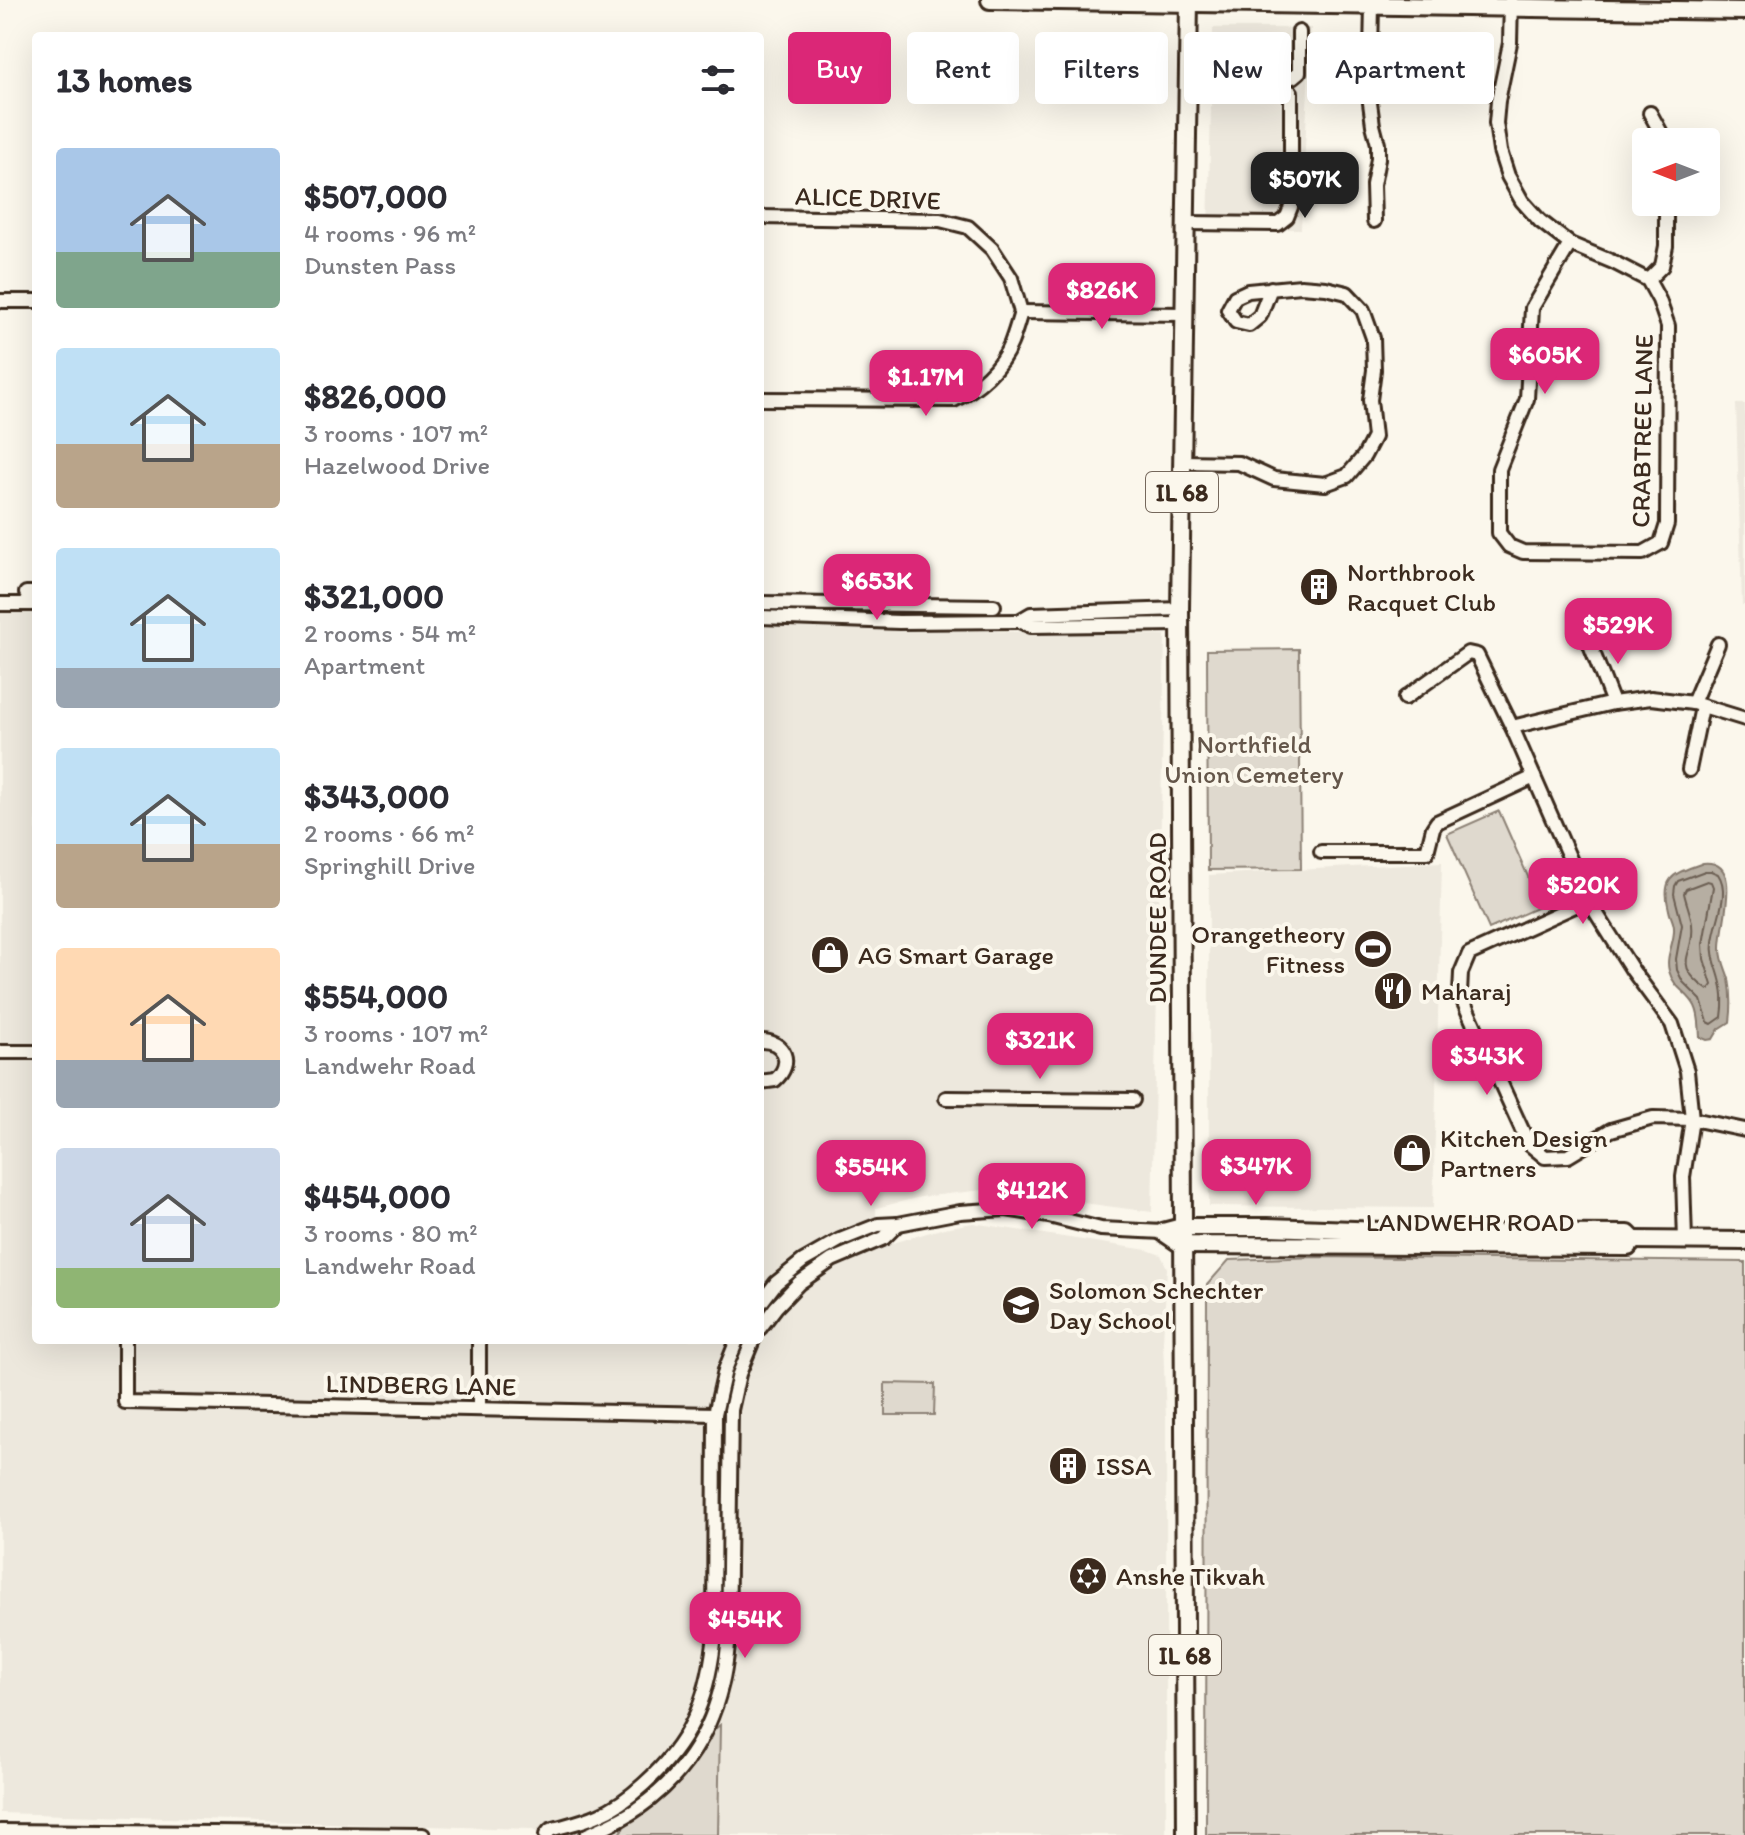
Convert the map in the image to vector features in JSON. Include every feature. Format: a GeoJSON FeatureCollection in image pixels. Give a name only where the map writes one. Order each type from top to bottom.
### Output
{"type":"FeatureCollection","features":[{"type":"Feature","properties":{"kind":"main road"},"geometry":{"type":"LineString","coordinates":[[990,0],[1511,4],[1745,11]]}},
{"type":"Feature","properties":{"kind":"main road","name":"DUNDEE ROAD"},"geometry":{"type":"LineString","coordinates":[[1189,1],[1189,32]]}},
{"type":"Feature","properties":{"kind":"main road","name":"DUNDEE ROAD"},"geometry":{"type":"LineString","coordinates":[[1186,1835],[1180,617],[1187,104]]}},
{"type":"Feature","properties":{"kind":"main road","name":"LANDWEHR ROAD"},"geometry":{"type":"LineString","coordinates":[[1163,1232],[1182,1227],[1268,1227],[1440,1233],[1628,1234],[1634,1240],[1745,1241]]}},
{"type":"Feature","properties":{"kind":"main road"},"geometry":{"type":"LineString","coordinates":[[1163,1232],[1182,1245]]}},
{"type":"Feature","properties":{"kind":"main road","name":"LANDWEHR ROAD"},"geometry":{"type":"LineString","coordinates":[[1182,1245],[1628,1247],[1634,1240]]}},
{"type":"Feature","properties":{"kind":"street"},"geometry":{"type":"LineString","coordinates":[[1511,4],[1510,43],[1496,123],[1508,176],[1522,201],[1540,221],[1570,244],[1648,280],[1662,266],[1666,216]]}},
{"type":"Feature","properties":{"kind":"street"},"geometry":{"type":"LineString","coordinates":[[1372,5],[1370,103],[1378,144],[1373,185],[1374,221]]}},
{"type":"Feature","properties":{"kind":"street"},"geometry":{"type":"LineString","coordinates":[[1291,77],[1299,72],[1299,32]]}},
{"type":"Feature","properties":{"kind":"street"},"geometry":{"type":"LineString","coordinates":[[1185,223],[1278,224],[1287,217],[1291,207],[1291,104]]}},
{"type":"Feature","properties":{"kind":"street"},"geometry":{"type":"LineString","coordinates":[[1650,113],[1658,128]]}},
{"type":"Feature","properties":{"kind":"street","name":"ALICE DRIVE"},"geometry":{"type":"LineString","coordinates":[[764,217],[940,220],[968,227],[992,249],[1011,278],[1021,312]]}},
{"type":"Feature","properties":{"kind":"street","name":"CRABTREE LANE"},"geometry":{"type":"LineString","coordinates":[[1570,244],[1532,308],[1527,399],[1499,469],[1499,533],[1509,546],[1523,552],[1643,553],[1661,543],[1667,524],[1668,326],[1648,280]]}},
{"type":"Feature","properties":{"kind":"street"},"geometry":{"type":"LineString","coordinates":[[1183,462],[1239,463],[1274,479],[1325,484],[1347,476],[1369,447],[1374,437],[1370,400],[1374,370],[1373,338],[1363,310],[1347,293],[1326,288],[1271,288]]}},
{"type":"Feature","properties":{"kind":"street"},"geometry":{"type":"LineString","coordinates":[[0,301],[32,301]]}},
{"type":"Feature","properties":{"kind":"street"},"geometry":{"type":"LineString","coordinates":[[764,399],[954,400],[973,391],[992,373],[1011,344],[1021,312],[1183,314]]}},
{"type":"Feature","properties":{"kind":"street"},"geometry":{"type":"LineString","coordinates":[[764,603],[994,606]]}},
{"type":"Feature","properties":{"kind":"street"},"geometry":{"type":"LineString","coordinates":[[0,604],[32,604]]}},
{"type":"Feature","properties":{"kind":"street"},"geometry":{"type":"LineString","coordinates":[[899,605],[899,622]]}},
{"type":"Feature","properties":{"kind":"street"},"geometry":{"type":"LineString","coordinates":[[764,617],[899,622],[1019,621],[1031,626],[1180,617]]}},
{"type":"Feature","properties":{"kind":"street"},"geometry":{"type":"LineString","coordinates":[[1589,642],[1613,703]]}},
{"type":"Feature","properties":{"kind":"street"},"geometry":{"type":"LineString","coordinates":[[1689,770],[1697,705],[1718,644]]}},
{"type":"Feature","properties":{"kind":"street"},"geometry":{"type":"LineString","coordinates":[[1405,698],[1468,653],[1477,655],[1588,900],[1633,971],[1672,1024],[1687,1071],[1692,1119],[1683,1177],[1685,1241]]}},
{"type":"Feature","properties":{"kind":"street"},"geometry":{"type":"LineString","coordinates":[[1512,727],[1613,703],[1651,698],[1697,705],[1745,719]]}},
{"type":"Feature","properties":{"kind":"street"},"geometry":{"type":"LineString","coordinates":[[1321,852],[1427,852],[1437,822],[1534,777]]}},
{"type":"Feature","properties":{"kind":"street"},"geometry":{"type":"LineString","coordinates":[[1588,900],[1469,954],[1461,973],[1460,994],[1528,1143],[1545,1157],[1568,1156],[1611,1130],[1653,1118],[1692,1119],[1745,1130]]}},
{"type":"Feature","properties":{"kind":"street"},"geometry":{"type":"LineString","coordinates":[[764,1041],[778,1046],[785,1063],[784,1070],[775,1080],[764,1081]]}},
{"type":"Feature","properties":{"kind":"street"},"geometry":{"type":"LineString","coordinates":[[0,1052],[32,1052]]}},
{"type":"Feature","properties":{"kind":"street"},"geometry":{"type":"LineString","coordinates":[[946,1098],[1133,1100]]}},
{"type":"Feature","properties":{"kind":"street","name":"LANDWEHR ROAD"},"geometry":{"type":"LineString","coordinates":[[764,1299],[776,1283],[803,1261],[824,1248],[878,1225],[960,1212],[1006,1209],[1101,1229],[1163,1232]]}},
{"type":"Feature","properties":{"kind":"street","name":"LANDWEHR ROAD"},"geometry":{"type":"LineString","coordinates":[[764,1323],[799,1283],[832,1260],[884,1238],[898,1224]]}},
{"type":"Feature","properties":{"kind":"street","name":"LINDBERG LANE"},"geometry":{"type":"LineString","coordinates":[[125,1344],[125,1402],[715,1414]]}},
{"type":"Feature","properties":{"kind":"street"},"geometry":{"type":"LineString","coordinates":[[479,1344],[479,1409]]}},
{"type":"Feature","properties":{"kind":"street"},"geometry":{"type":"LineString","coordinates":[[594,1829],[670,1759],[689,1732],[705,1696],[714,1643],[715,1414],[725,1370],[735,1344]]}},
{"type":"Feature","properties":{"kind":"street"},"geometry":{"type":"LineString","coordinates":[[546,1835],[550,1830],[594,1829],[637,1809],[678,1772],[702,1738],[719,1698],[726,1672],[728,1645],[731,1410],[739,1374],[751,1344]]}},
{"type":"Feature","properties":{"kind":"street"},"geometry":{"type":"LineString","coordinates":[[0,1831],[423,1835]]}},
{"type":"Feature","properties":{"kind":"shaded area"},"geometry":{"type":"Polygon","coordinates":[[[1213,28],[1311,28],[1311,32],[1307,32],[1307,104],[1301,229],[1208,230],[1211,104],[1291,104],[1291,32],[1213,32],[1213,28]]]}},
{"type":"Feature","properties":{"kind":"shaded area"},"geometry":{"type":"Polygon","coordinates":[[[1736,404],[1745,404],[1745,605],[1742,605],[1736,404]]]}},
{"type":"Feature","properties":{"kind":"shaded area"},"geometry":{"type":"Polygon","coordinates":[[[0,609],[32,610],[32,1344],[764,1344],[764,626],[1165,635],[1152,1212],[983,1190],[920,1197],[876,1208],[876,1248],[973,1223],[1147,1250],[1161,1255],[1167,1268],[1163,1342],[1166,1418],[1166,1835],[542,1835],[531,1829],[0,1813],[0,609]]]}},
{"type":"Feature","properties":{"kind":"shaded area"},"geometry":{"type":"Polygon","coordinates":[[[1442,862],[1433,1208],[1209,1206],[1209,875],[1442,862]]]}},
{"type":"Feature","properties":{"kind":"green space","name":"Northfield Union Cemetery"},"geometry":{"type":"Polygon","coordinates":[[[1299,649],[1301,869],[1208,870],[1207,650],[1299,649]]]}},
{"type":"Feature","properties":{"kind":"green space"},"geometry":{"type":"Polygon","coordinates":[[[1499,811],[1541,906],[1489,929],[1447,834],[1499,811]]]}},
{"type":"Feature","properties":{"kind":"green space"},"geometry":{"type":"Polygon","coordinates":[[[1317,1257],[1745,1262],[1745,1835],[1206,1835],[1207,1285],[1229,1260],[1317,1257]]]}},
{"type":"Feature","properties":{"kind":"green space"},"geometry":{"type":"Polygon","coordinates":[[[885,1383],[935,1384],[934,1415],[885,1415],[885,1383]]]}},
{"type":"Feature","properties":{"kind":"green space"},"geometry":{"type":"Polygon","coordinates":[[[720,1725],[718,1835],[618,1835],[690,1769],[709,1734],[720,1725]]]}},
{"type":"Feature","properties":{"kind":"water"},"geometry":{"type":"Polygon","coordinates":[[[1703,863],[1716,865],[1723,871],[1727,882],[1721,949],[1731,1000],[1730,1022],[1719,1029],[1713,1039],[1707,1040],[1700,1037],[1695,1006],[1674,982],[1668,965],[1674,928],[1667,898],[1668,883],[1678,873],[1703,863]]]}},
{"type":"Feature","properties":{"kind":"place","name":"Northbrook Racquet Club"},"geometry":{"type":"Point","coordinates":[1319,587]}},
{"type":"Feature","properties":{"kind":"place","name":"Orangetheory Fitness"},"geometry":{"type":"Point","coordinates":[1373,949]}},
{"type":"Feature","properties":{"kind":"place","name":"AG Smart Garage"},"geometry":{"type":"Point","coordinates":[830,955]}},
{"type":"Feature","properties":{"kind":"place","name":"Maharaj"},"geometry":{"type":"Point","coordinates":[1393,991]}},
{"type":"Feature","properties":{"kind":"place","name":"Kitchen Design Partners"},"geometry":{"type":"Point","coordinates":[1412,1153]}},
{"type":"Feature","properties":{"kind":"place","name":"Solomon Schechter Day School"},"geometry":{"type":"Point","coordinates":[1021,1305]}},
{"type":"Feature","properties":{"kind":"place","name":"ISSA"},"geometry":{"type":"Point","coordinates":[1068,1466]}},
{"type":"Feature","properties":{"kind":"place","name":"Anshe Tikvah"},"geometry":{"type":"Point","coordinates":[1088,1576]}}]}
